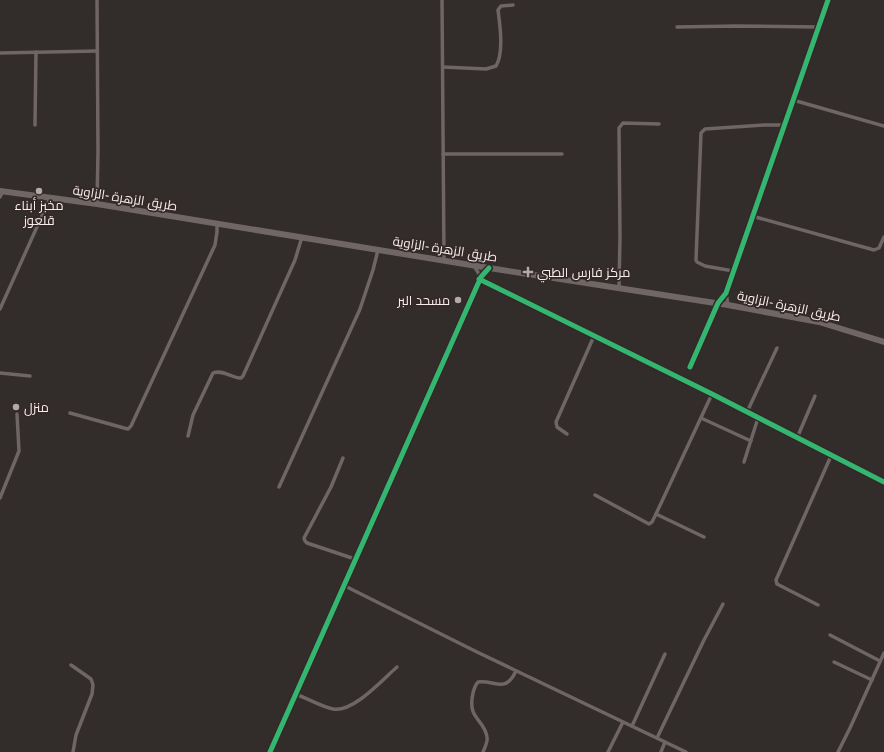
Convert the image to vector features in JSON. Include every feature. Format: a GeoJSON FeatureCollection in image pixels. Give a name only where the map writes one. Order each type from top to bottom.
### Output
{"type":"FeatureCollection","features":[{"type":"Feature","properties":{"kind":"main road","name":"طريق الزهرة -الزاوية"},"geometry":{"type":"LineString","coordinates":[[1,193],[97,204],[489,268],[728,304],[812,321],[884,342]]}},
{"type":"Feature","properties":{"kind":"street"},"geometry":{"type":"LineString","coordinates":[[97,0],[97,204]]}},
{"type":"Feature","properties":{"kind":"street"},"geometry":{"type":"LineString","coordinates":[[442,0],[444,260]]}},
{"type":"Feature","properties":{"kind":"street"},"geometry":{"type":"LineString","coordinates":[[690,367],[718,303],[726,292],[828,0]]}},
{"type":"Feature","properties":{"kind":"street"},"geometry":{"type":"LineString","coordinates":[[442,67],[486,68],[496,66],[499,62],[500,50],[498,10],[501,6],[513,5]]}},
{"type":"Feature","properties":{"kind":"street"},"geometry":{"type":"LineString","coordinates":[[677,28],[736,26],[818,27]]}},
{"type":"Feature","properties":{"kind":"street"},"geometry":{"type":"LineString","coordinates":[[0,53],[97,51]]}},
{"type":"Feature","properties":{"kind":"street"},"geometry":{"type":"LineString","coordinates":[[35,125],[36,52]]}},
{"type":"Feature","properties":{"kind":"street"},"geometry":{"type":"LineString","coordinates":[[793,100],[884,126]]}},
{"type":"Feature","properties":{"kind":"street"},"geometry":{"type":"LineString","coordinates":[[619,287],[619,128],[623,123],[659,124]]}},
{"type":"Feature","properties":{"kind":"street"},"geometry":{"type":"LineString","coordinates":[[733,272],[705,266],[696,260],[701,133],[705,129],[784,125]]}},
{"type":"Feature","properties":{"kind":"street"},"geometry":{"type":"LineString","coordinates":[[443,154],[562,154]]}},
{"type":"Feature","properties":{"kind":"street"},"geometry":{"type":"LineString","coordinates":[[0,309],[50,198]]}},
{"type":"Feature","properties":{"kind":"street"},"geometry":{"type":"LineString","coordinates":[[752,216],[874,250],[879,248],[884,237]]}},
{"type":"Feature","properties":{"kind":"street"},"geometry":{"type":"LineString","coordinates":[[70,413],[124,428],[131,426],[215,245],[217,224]]}},
{"type":"Feature","properties":{"kind":"street"},"geometry":{"type":"LineString","coordinates":[[188,436],[193,415],[213,373],[221,372],[238,378],[243,376],[295,260],[302,237]]}},
{"type":"Feature","properties":{"kind":"street"},"geometry":{"type":"LineString","coordinates":[[279,487],[360,309],[378,250]]}},
{"type":"Feature","properties":{"kind":"street"},"geometry":{"type":"LineString","coordinates":[[473,265],[480,278],[884,482]]}},
{"type":"Feature","properties":{"kind":"street"},"geometry":{"type":"LineString","coordinates":[[270,752],[480,278],[489,268]]}},
{"type":"Feature","properties":{"kind":"street"},"geometry":{"type":"LineString","coordinates":[[726,292],[728,304]]}},
{"type":"Feature","properties":{"kind":"street"},"geometry":{"type":"LineString","coordinates":[[567,434],[557,427],[556,422],[594,336]]}},
{"type":"Feature","properties":{"kind":"street"},"geometry":{"type":"LineString","coordinates":[[747,412],[777,348]]}},
{"type":"Feature","properties":{"kind":"street"},"geometry":{"type":"LineString","coordinates":[[0,373],[30,376]]}},
{"type":"Feature","properties":{"kind":"street"},"geometry":{"type":"LineString","coordinates":[[595,495],[649,524],[652,522],[712,394]]}},
{"type":"Feature","properties":{"kind":"street"},"geometry":{"type":"LineString","coordinates":[[797,438],[815,396]]}},
{"type":"Feature","properties":{"kind":"street"},"geometry":{"type":"LineString","coordinates":[[0,498],[19,452],[17,414]]}},
{"type":"Feature","properties":{"kind":"street"},"geometry":{"type":"LineString","coordinates":[[701,418],[751,441]]}},
{"type":"Feature","properties":{"kind":"street"},"geometry":{"type":"LineString","coordinates":[[744,462],[758,418]]}},
{"type":"Feature","properties":{"kind":"street"},"geometry":{"type":"LineString","coordinates":[[818,605],[777,584],[776,580],[831,456]]}},
{"type":"Feature","properties":{"kind":"street"},"geometry":{"type":"LineString","coordinates":[[343,458],[331,487],[304,538],[307,542],[355,560]]}},
{"type":"Feature","properties":{"kind":"street"},"geometry":{"type":"LineString","coordinates":[[656,514],[704,537]]}},
{"type":"Feature","properties":{"kind":"street"},"geometry":{"type":"LineString","coordinates":[[343,585],[516,671],[686,752]]}},
{"type":"Feature","properties":{"kind":"street"},"geometry":{"type":"LineString","coordinates":[[657,738],[723,604]]}},
{"type":"Feature","properties":{"kind":"street"},"geometry":{"type":"LineString","coordinates":[[830,636],[880,661]]}},
{"type":"Feature","properties":{"kind":"street"},"geometry":{"type":"LineString","coordinates":[[838,752],[884,652]]}},
{"type":"Feature","properties":{"kind":"street"},"geometry":{"type":"LineString","coordinates":[[632,726],[665,654]]}},
{"type":"Feature","properties":{"kind":"street"},"geometry":{"type":"LineString","coordinates":[[834,662],[872,680]]}},
{"type":"Feature","properties":{"kind":"street"},"geometry":{"type":"LineString","coordinates":[[71,665],[91,679],[93,685],[92,694],[76,735],[73,752]]}},
{"type":"Feature","properties":{"kind":"street"},"geometry":{"type":"LineString","coordinates":[[296,694],[334,710],[346,708],[358,702],[397,667]]}},
{"type":"Feature","properties":{"kind":"street"},"geometry":{"type":"LineString","coordinates":[[483,752],[487,739],[486,734],[476,718],[471,702],[475,685],[478,682],[497,685],[505,684],[513,677],[516,671]]}},
{"type":"Feature","properties":{"kind":"street"},"geometry":{"type":"LineString","coordinates":[[608,752],[623,722]]}},
{"type":"Feature","properties":{"kind":"street"},"geometry":{"type":"LineString","coordinates":[[661,752],[665,742]]}},
{"type":"Feature","properties":{"kind":"cycle path"},"geometry":{"type":"LineString","coordinates":[[690,367],[718,303],[726,293],[828,0]]}},
{"type":"Feature","properties":{"kind":"cycle path"},"geometry":{"type":"LineString","coordinates":[[270,752],[481,277],[489,268]]}},
{"type":"Feature","properties":{"kind":"cycle path"},"geometry":{"type":"LineString","coordinates":[[479,279],[712,394],[884,482]]}},
{"type":"Feature","properties":{"kind":"place","name":"مخبز أبناء قلعوز"},"geometry":{"type":"Point","coordinates":[39,191]}},
{"type":"Feature","properties":{"kind":"place","name":"مركز فارس الطبي"},"geometry":{"type":"Point","coordinates":[528,272]}},
{"type":"Feature","properties":{"kind":"place","name":"مسحد البر"},"geometry":{"type":"Point","coordinates":[458,300]}},
{"type":"Feature","properties":{"kind":"place","name":"منزل"},"geometry":{"type":"Point","coordinates":[16,407]}}]}
